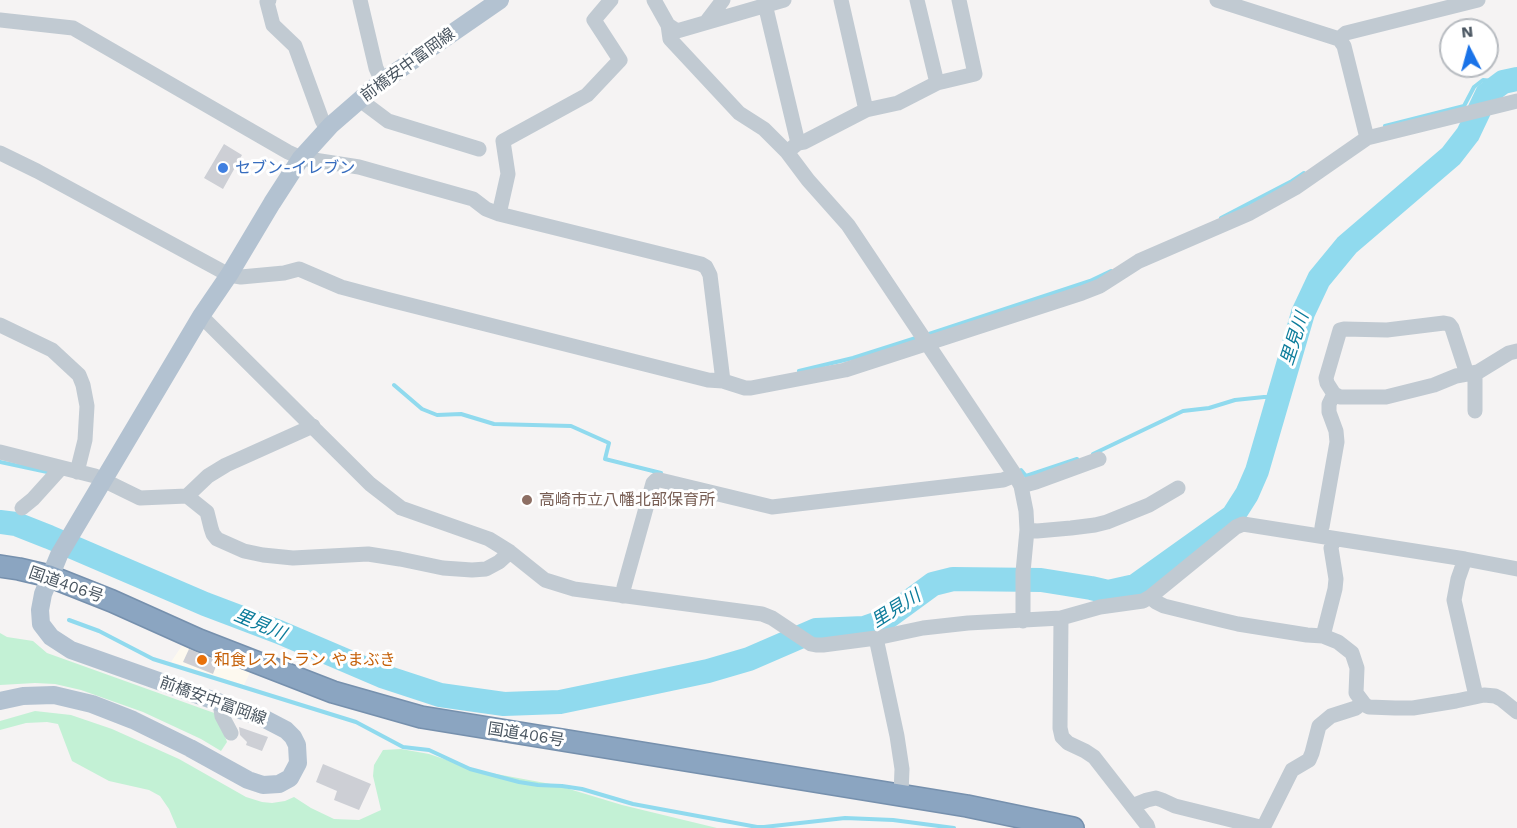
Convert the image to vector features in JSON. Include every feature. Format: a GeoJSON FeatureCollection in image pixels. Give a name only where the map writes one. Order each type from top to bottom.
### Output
{"type":"FeatureCollection","features":[{"type":"Feature","properties":{"kind":"highway","name":"国道406号"},"geometry":{"type":"LineString","coordinates":[[0,566],[49,576],[199,640],[333,692],[421,717],[901,794],[1073,828]]}},
{"type":"Feature","properties":{"kind":"main road","name":"前橋安中富岡線"},"geometry":{"type":"LineString","coordinates":[[0,701],[23,696],[54,695],[92,704],[133,720],[248,780],[263,785],[279,784],[290,778],[298,763],[297,745],[293,737],[276,724],[71,650],[51,637],[41,624],[40,610],[43,594],[59,555],[201,316],[301,158],[327,129],[382,81],[500,0]]}},
{"type":"Feature","properties":{"kind":"street"},"geometry":{"type":"LineString","coordinates":[[269,0],[267,2],[273,25],[295,46],[321,120],[327,129]]}},
{"type":"Feature","properties":{"kind":"street"},"geometry":{"type":"LineString","coordinates":[[360,0],[376,68],[382,81]]}},
{"type":"Feature","properties":{"kind":"street"},"geometry":{"type":"LineString","coordinates":[[499,214],[508,174],[503,141],[586,95],[620,60],[594,20],[611,0]]}},
{"type":"Feature","properties":{"kind":"street"},"geometry":{"type":"LineString","coordinates":[[654,0],[668,25],[670,39],[700,72],[739,112],[792,147]]}},
{"type":"Feature","properties":{"kind":"street"},"geometry":{"type":"LineString","coordinates":[[707,21],[723,0]]}},
{"type":"Feature","properties":{"kind":"street"},"geometry":{"type":"LineString","coordinates":[[668,25],[677,31],[765,3],[784,0]]}},
{"type":"Feature","properties":{"kind":"street"},"geometry":{"type":"LineString","coordinates":[[841,0],[866,110]]}},
{"type":"Feature","properties":{"kind":"street"},"geometry":{"type":"LineString","coordinates":[[917,0],[937,83]]}},
{"type":"Feature","properties":{"kind":"street"},"geometry":{"type":"LineString","coordinates":[[792,147],[866,110],[898,103],[937,83],[975,74],[959,0]]}},
{"type":"Feature","properties":{"kind":"street"},"geometry":{"type":"LineString","coordinates":[[1217,0],[1339,39],[1344,46],[1367,138]]}},
{"type":"Feature","properties":{"kind":"street"},"geometry":{"type":"LineString","coordinates":[[1339,39],[1346,33],[1478,0]]}},
{"type":"Feature","properties":{"kind":"street"},"geometry":{"type":"LineString","coordinates":[[765,3],[792,147],[808,180],[848,225],[1018,480],[1026,511],[1027,530],[1022,588],[1023,621]]}},
{"type":"Feature","properties":{"kind":"street"},"geometry":{"type":"LineString","coordinates":[[0,20],[73,28],[301,158],[359,167],[473,199],[486,209],[499,214],[700,264],[706,267],[710,275],[723,381]]}},
{"type":"Feature","properties":{"kind":"street"},"geometry":{"type":"LineString","coordinates":[[360,100],[388,121],[479,149]]}},
{"type":"Feature","properties":{"kind":"street"},"geometry":{"type":"LineString","coordinates":[[0,153],[229,275],[241,277],[284,273],[299,269],[341,287],[386,299],[708,380],[751,388],[845,370],[1100,286],[1139,261],[1250,213],[1295,188],[1367,138],[1517,101]]}},
{"type":"Feature","properties":{"kind":"street"},"geometry":{"type":"LineString","coordinates":[[201,316],[370,484],[401,508],[489,539],[510,552],[545,580],[574,589],[762,614],[790,629],[811,644],[823,645],[876,638],[968,623],[1061,618],[1100,607],[1143,601],[1236,527],[1243,524],[1517,569]]}},
{"type":"Feature","properties":{"kind":"street"},"geometry":{"type":"LineString","coordinates":[[1475,411],[1471,373],[1449,324],[1387,330],[1344,328],[1340,330],[1326,378],[1334,394],[1340,397],[1386,397],[1434,385],[1456,376],[1471,373],[1484,369],[1509,353],[1517,351]]}},
{"type":"Feature","properties":{"kind":"street"},"geometry":{"type":"LineString","coordinates":[[0,325],[52,350],[79,375],[87,406],[85,440],[77,472]]}},
{"type":"Feature","properties":{"kind":"street"},"geometry":{"type":"LineString","coordinates":[[1322,526],[1337,442],[1329,412],[1329,404],[1334,394]]}},
{"type":"Feature","properties":{"kind":"street"},"geometry":{"type":"LineString","coordinates":[[187,496],[208,476],[237,460],[313,426]]}},
{"type":"Feature","properties":{"kind":"street"},"geometry":{"type":"LineString","coordinates":[[0,452],[95,476],[140,498],[187,496],[207,512],[213,534],[217,539],[244,551],[263,555],[301,558],[368,554],[444,568],[471,570],[486,569],[499,562],[510,552]]}},
{"type":"Feature","properties":{"kind":"street"},"geometry":{"type":"LineString","coordinates":[[623,596],[650,493],[656,480],[772,507],[1003,480],[1036,482],[1099,459]]}},
{"type":"Feature","properties":{"kind":"street"},"geometry":{"type":"LineString","coordinates":[[22,508],[61,468]]}},
{"type":"Feature","properties":{"kind":"street"},"geometry":{"type":"LineString","coordinates":[[1027,530],[1095,525],[1149,505],[1178,488]]}},
{"type":"Feature","properties":{"kind":"street"},"geometry":{"type":"LineString","coordinates":[[1323,636],[1336,579],[1331,548],[1334,539]]}},
{"type":"Feature","properties":{"kind":"street"},"geometry":{"type":"LineString","coordinates":[[1465,559],[1454,600],[1476,696]]}},
{"type":"Feature","properties":{"kind":"street"},"geometry":{"type":"LineString","coordinates":[[1150,597],[1164,606],[1238,624],[1323,636],[1338,642],[1352,653],[1357,668],[1356,693],[1362,702],[1370,707],[1413,708],[1484,695],[1501,699],[1517,712]]}},
{"type":"Feature","properties":{"kind":"street"},"geometry":{"type":"LineString","coordinates":[[1061,618],[1060,728],[1062,737],[1068,743],[1094,757],[1148,828]]}},
{"type":"Feature","properties":{"kind":"street"},"geometry":{"type":"LineString","coordinates":[[876,638],[901,758],[901,794]]}},
{"type":"Feature","properties":{"kind":"street"},"geometry":{"type":"LineString","coordinates":[[1132,806],[1156,798],[1176,807],[1263,828],[1292,770],[1309,760],[1319,726],[1331,716],[1356,708],[1362,702]]}},
{"type":"Feature","properties":{"kind":"street"},"geometry":{"type":"LineString","coordinates":[[220,703],[222,716],[231,733]]}},
{"type":"Feature","properties":{"kind":"shaded area"},"geometry":{"type":"Polygon","coordinates":[[[185,641],[253,666],[244,685],[171,662],[185,641]]]}},
{"type":"Feature","properties":{"kind":"green space"},"geometry":{"type":"Polygon","coordinates":[[[0,633],[7,637],[33,641],[47,653],[217,714],[227,742],[221,751],[143,712],[81,690],[55,684],[0,685],[0,633]]]}},
{"type":"Feature","properties":{"kind":"green space"},"geometry":{"type":"Polygon","coordinates":[[[35,711],[71,715],[112,729],[179,759],[246,797],[272,803],[294,797],[334,819],[359,820],[381,810],[373,776],[374,765],[383,750],[401,749],[429,754],[480,771],[556,785],[622,805],[717,828],[177,828],[169,809],[160,796],[149,790],[109,781],[72,761],[58,724],[26,723],[0,730],[0,721],[35,711]]]}},
{"type":"Feature","properties":{"kind":"building"},"geometry":{"type":"Polygon","coordinates":[[[224,144],[242,155],[223,189],[204,178],[224,144]]]}},
{"type":"Feature","properties":{"kind":"building","name":"和食レストラン やまぶき"},"geometry":{"type":"Polygon","coordinates":[[[189,649],[218,661],[213,674],[183,662],[189,649]]]}},
{"type":"Feature","properties":{"kind":"building"},"geometry":{"type":"Polygon","coordinates":[[[239,727],[268,737],[262,751],[246,745],[247,742],[240,735],[239,727]]]}},
{"type":"Feature","properties":{"kind":"building"},"geometry":{"type":"Polygon","coordinates":[[[323,764],[371,784],[359,810],[334,800],[337,791],[316,782],[323,764]]]}},
{"type":"Feature","properties":{"kind":"waterway","name":"里見川"},"geometry":{"type":"LineString","coordinates":[[0,522],[16,524],[49,537],[382,676],[440,695],[504,704],[560,702],[637,686],[708,671],[749,659],[816,630],[864,628],[881,622],[933,584],[953,579],[1041,580],[1108,592],[1135,586],[1233,516],[1247,494],[1257,471],[1303,313],[1319,279],[1347,245],[1451,156],[1468,134],[1487,94],[1503,82],[1517,79]]}},
{"type":"Feature","properties":{"kind":"waterway"},"geometry":{"type":"LineString","coordinates":[[1385,126],[1464,106],[1474,87],[1483,80],[1503,82]]}},
{"type":"Feature","properties":{"kind":"waterway"},"geometry":{"type":"LineString","coordinates":[[1221,218],[1304,173]]}},
{"type":"Feature","properties":{"kind":"waterway"},"geometry":{"type":"LineString","coordinates":[[926,335],[1090,281],[1111,271]]}},
{"type":"Feature","properties":{"kind":"waterway"},"geometry":{"type":"LineString","coordinates":[[799,371],[853,358],[919,337]]}},
{"type":"Feature","properties":{"kind":"waterway"},"geometry":{"type":"LineString","coordinates":[[394,385],[422,409],[437,415],[461,414],[494,424],[571,426],[609,443],[605,459],[661,473]]}},
{"type":"Feature","properties":{"kind":"waterway"},"geometry":{"type":"LineString","coordinates":[[1093,454],[1183,411],[1209,408],[1235,400],[1278,397]]}},
{"type":"Feature","properties":{"kind":"waterway"},"geometry":{"type":"LineString","coordinates":[[1021,470],[1026,476],[1077,459]]}},
{"type":"Feature","properties":{"kind":"waterway"},"geometry":{"type":"LineString","coordinates":[[0,462],[52,473]]}},
{"type":"Feature","properties":{"kind":"waterway"},"geometry":{"type":"LineString","coordinates":[[69,620],[99,631],[153,659],[356,722],[403,747],[429,750],[470,769],[519,782],[582,789],[633,804],[757,827],[845,818],[893,820],[954,828]]}},
{"type":"Feature","properties":{"kind":"place","name":"セブン-イレブン"},"geometry":{"type":"Point","coordinates":[223,168]}},
{"type":"Feature","properties":{"kind":"place","name":"高崎市立八幡北部保育所"},"geometry":{"type":"Point","coordinates":[527,500]}},
{"type":"Feature","properties":{"kind":"place","name":"和食レストラン やまぶき"},"geometry":{"type":"Point","coordinates":[202,660]}}]}
